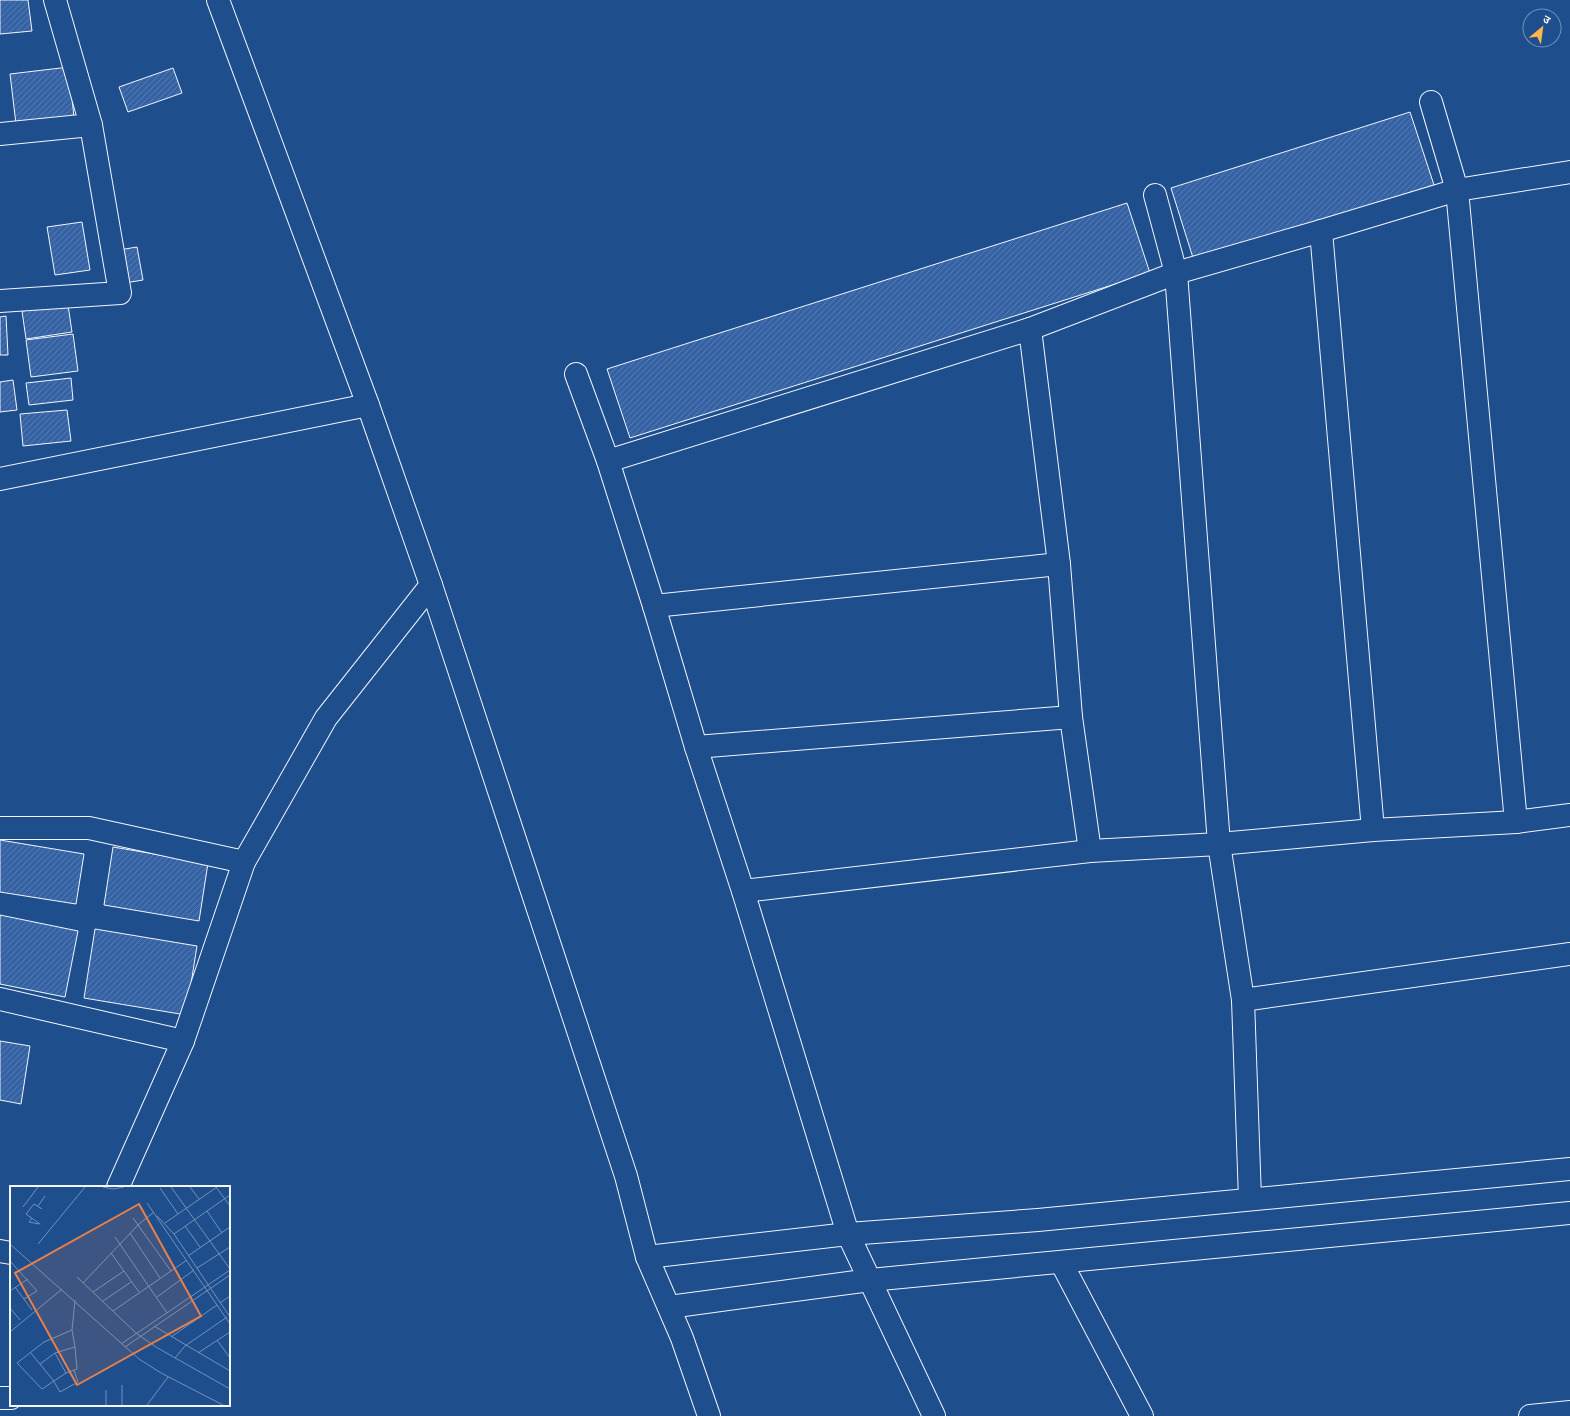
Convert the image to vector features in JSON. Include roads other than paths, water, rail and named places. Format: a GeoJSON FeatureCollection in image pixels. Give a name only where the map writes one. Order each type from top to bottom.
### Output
{"type":"FeatureCollection","features":[{"type":"Feature","properties":{"kind":"street"},"geometry":{"type":"LineString","coordinates":[[0,302],[120,293],[91,125],[55,0]]}},
{"type":"Feature","properties":{"kind":"street"},"geometry":{"type":"LineString","coordinates":[[218,0],[368,405],[431,586],[626,1176],[647,1256],[682,1338],[708,1416]]}},
{"type":"Feature","properties":{"kind":"street"},"geometry":{"type":"LineString","coordinates":[[1431,102],[1457,190],[1516,822]]}},
{"type":"Feature","properties":{"kind":"street"},"geometry":{"type":"LineString","coordinates":[[0,134],[91,125]]}},
{"type":"Feature","properties":{"kind":"street"},"geometry":{"type":"LineString","coordinates":[[608,462],[1030,329],[1176,273],[1457,190],[1570,172]]}},
{"type":"Feature","properties":{"kind":"street"},"geometry":{"type":"LineString","coordinates":[[1155,195],[1176,273],[1219,844],[1243,1000],[1250,1199]]}},
{"type":"Feature","properties":{"kind":"street"},"geometry":{"type":"LineString","coordinates":[[1321,231],[1373,830]]}},
{"type":"Feature","properties":{"kind":"street"},"geometry":{"type":"LineString","coordinates":[[1030,329],[1059,564],[1071,717],[1090,852]]}},
{"type":"Feature","properties":{"kind":"street"},"geometry":{"type":"LineString","coordinates":[[576,374],[608,462],[654,606],[696,747],[743,891],[848,1234],[934,1416]]}},
{"type":"Feature","properties":{"kind":"street"},"geometry":{"type":"LineString","coordinates":[[0,479],[368,405]]}},
{"type":"Feature","properties":{"kind":"street"},"geometry":{"type":"LineString","coordinates":[[654,606],[1059,564]]}},
{"type":"Feature","properties":{"kind":"street"},"geometry":{"type":"LineString","coordinates":[[118,1186],[183,1041],[244,862],[326,718],[431,586]]}},
{"type":"Feature","properties":{"kind":"street"},"geometry":{"type":"LineString","coordinates":[[696,747],[1071,717]]}},
{"type":"Feature","properties":{"kind":"street"},"geometry":{"type":"LineString","coordinates":[[743,891],[1090,852],[1219,844],[1373,830],[1516,822],[1570,815]]}},
{"type":"Feature","properties":{"kind":"street"},"geometry":{"type":"LineString","coordinates":[[0,828],[89,828],[244,862]]}},
{"type":"Feature","properties":{"kind":"street"},"geometry":{"type":"LineString","coordinates":[[1243,1000],[1570,954]]}},
{"type":"Feature","properties":{"kind":"street"},"geometry":{"type":"LineString","coordinates":[[0,999],[183,1041]]}},
{"type":"Feature","properties":{"kind":"street"},"geometry":{"type":"LineString","coordinates":[[647,1256],[848,1234],[1038,1220],[1570,1169]]}},
{"type":"Feature","properties":{"kind":"street"},"geometry":{"type":"LineString","coordinates":[[669,1307],[870,1280],[1570,1213]]}},
{"type":"Feature","properties":{"kind":"street"},"geometry":{"type":"LineString","coordinates":[[0,1252],[10,1254]]}},
{"type":"Feature","properties":{"kind":"street"},"geometry":{"type":"LineString","coordinates":[[1061,1262],[1142,1416]]}},
{"type":"Feature","properties":{"kind":"street"},"geometry":{"type":"LineString","coordinates":[[1530,1416],[1570,1412]]}}]}
